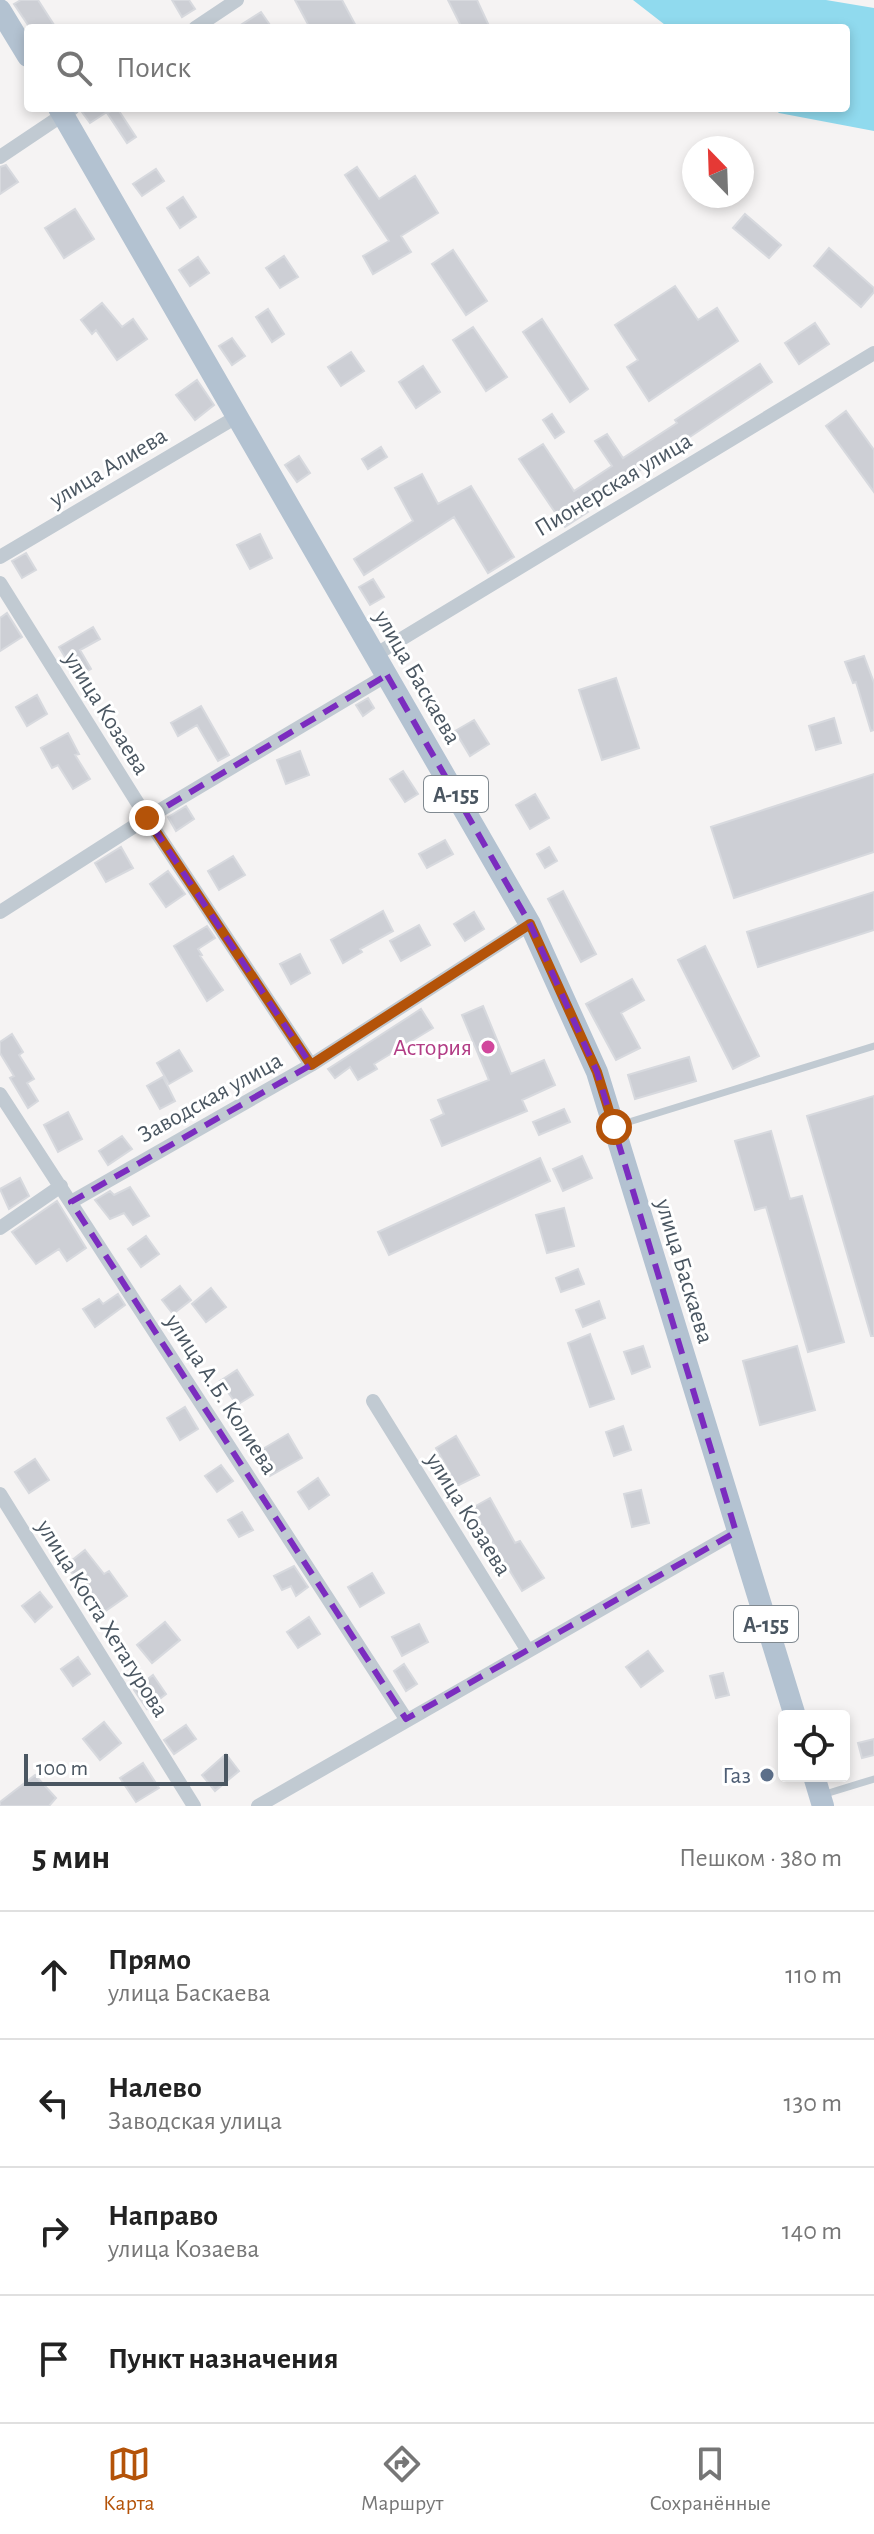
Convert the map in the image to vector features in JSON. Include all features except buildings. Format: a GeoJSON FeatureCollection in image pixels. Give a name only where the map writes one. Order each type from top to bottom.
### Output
{"type":"FeatureCollection","features":[{"type":"Feature","properties":{"kind":"main road"},"geometry":{"type":"LineString","coordinates":[[0,10],[24,49]]}},
{"type":"Feature","properties":{"kind":"main road","name":"улица Баскаева"},"geometry":{"type":"LineString","coordinates":[[66,112],[530,924],[597,1072],[736,1532]]}},
{"type":"Feature","properties":{"kind":"main road","name":"А-155"},"geometry":{"type":"LineString","coordinates":[[736,1532],[793,1710]]}},
{"type":"Feature","properties":{"kind":"street"},"geometry":{"type":"LineString","coordinates":[[201,24],[237,0]]}},
{"type":"Feature","properties":{"kind":"street"},"geometry":{"type":"LineString","coordinates":[[0,157],[62,112]]}},
{"type":"Feature","properties":{"kind":"street","name":"Пионерская улица"},"geometry":{"type":"LineString","coordinates":[[375,655],[874,353]]}},
{"type":"Feature","properties":{"kind":"street","name":"улица Алиева"},"geometry":{"type":"LineString","coordinates":[[0,557],[238,416]]}},
{"type":"Feature","properties":{"kind":"street","name":"улица Козаева"},"geometry":{"type":"LineString","coordinates":[[0,583],[147,818],[311,1065]]}},
{"type":"Feature","properties":{"kind":"street"},"geometry":{"type":"LineString","coordinates":[[0,912],[147,818],[387,675]]}},
{"type":"Feature","properties":{"kind":"street","name":"Заводская улица"},"geometry":{"type":"LineString","coordinates":[[71,1202],[311,1065],[530,924]]}},
{"type":"Feature","properties":{"kind":"street","name":"улица А.Б. Колиева"},"geometry":{"type":"LineString","coordinates":[[0,1094],[406,1719]]}},
{"type":"Feature","properties":{"kind":"street"},"geometry":{"type":"LineString","coordinates":[[0,1228],[61,1186]]}},
{"type":"Feature","properties":{"kind":"street","name":"улица Козаева"},"geometry":{"type":"LineString","coordinates":[[373,1401],[528,1651]]}},
{"type":"Feature","properties":{"kind":"street","name":"улица Коста Хетагурова"},"geometry":{"type":"LineString","coordinates":[[0,1494],[194,1806]]}},
{"type":"Feature","properties":{"kind":"street"},"geometry":{"type":"LineString","coordinates":[[258,1806],[736,1532]]}},
{"type":"Feature","properties":{"kind":"lane"},"geometry":{"type":"LineString","coordinates":[[614,1127],[874,1046]]}},
{"type":"Feature","properties":{"kind":"lane"},"geometry":{"type":"LineString","coordinates":[[819,1792],[874,1779]]}},
{"type":"Feature","properties":{"kind":"highlighted area"},"geometry":{"type":"Polygon","coordinates":[[[387,675],[530,924],[597,1072],[736,1532],[406,1719],[71,1202],[311,1065],[147,818],[387,675]]]}},
{"type":"Feature","properties":{"kind":"water"},"geometry":{"type":"Polygon","coordinates":[[[633,0],[826,0],[874,8],[874,131],[778,112],[850,112],[850,24],[664,24],[633,0]]]}},
{"type":"Feature","properties":{"kind":"place","name":"Астория"},"geometry":{"type":"Point","coordinates":[488,1047]}},
{"type":"Feature","properties":{"kind":"place","name":"Газ"},"geometry":{"type":"Point","coordinates":[767,1775]}},
{"type":"Feature","properties":{"kind":"route"},"geometry":{"type":"LineString","coordinates":[[147,818],[311,1065],[530,924],[597,1072],[614,1127]]}}]}
